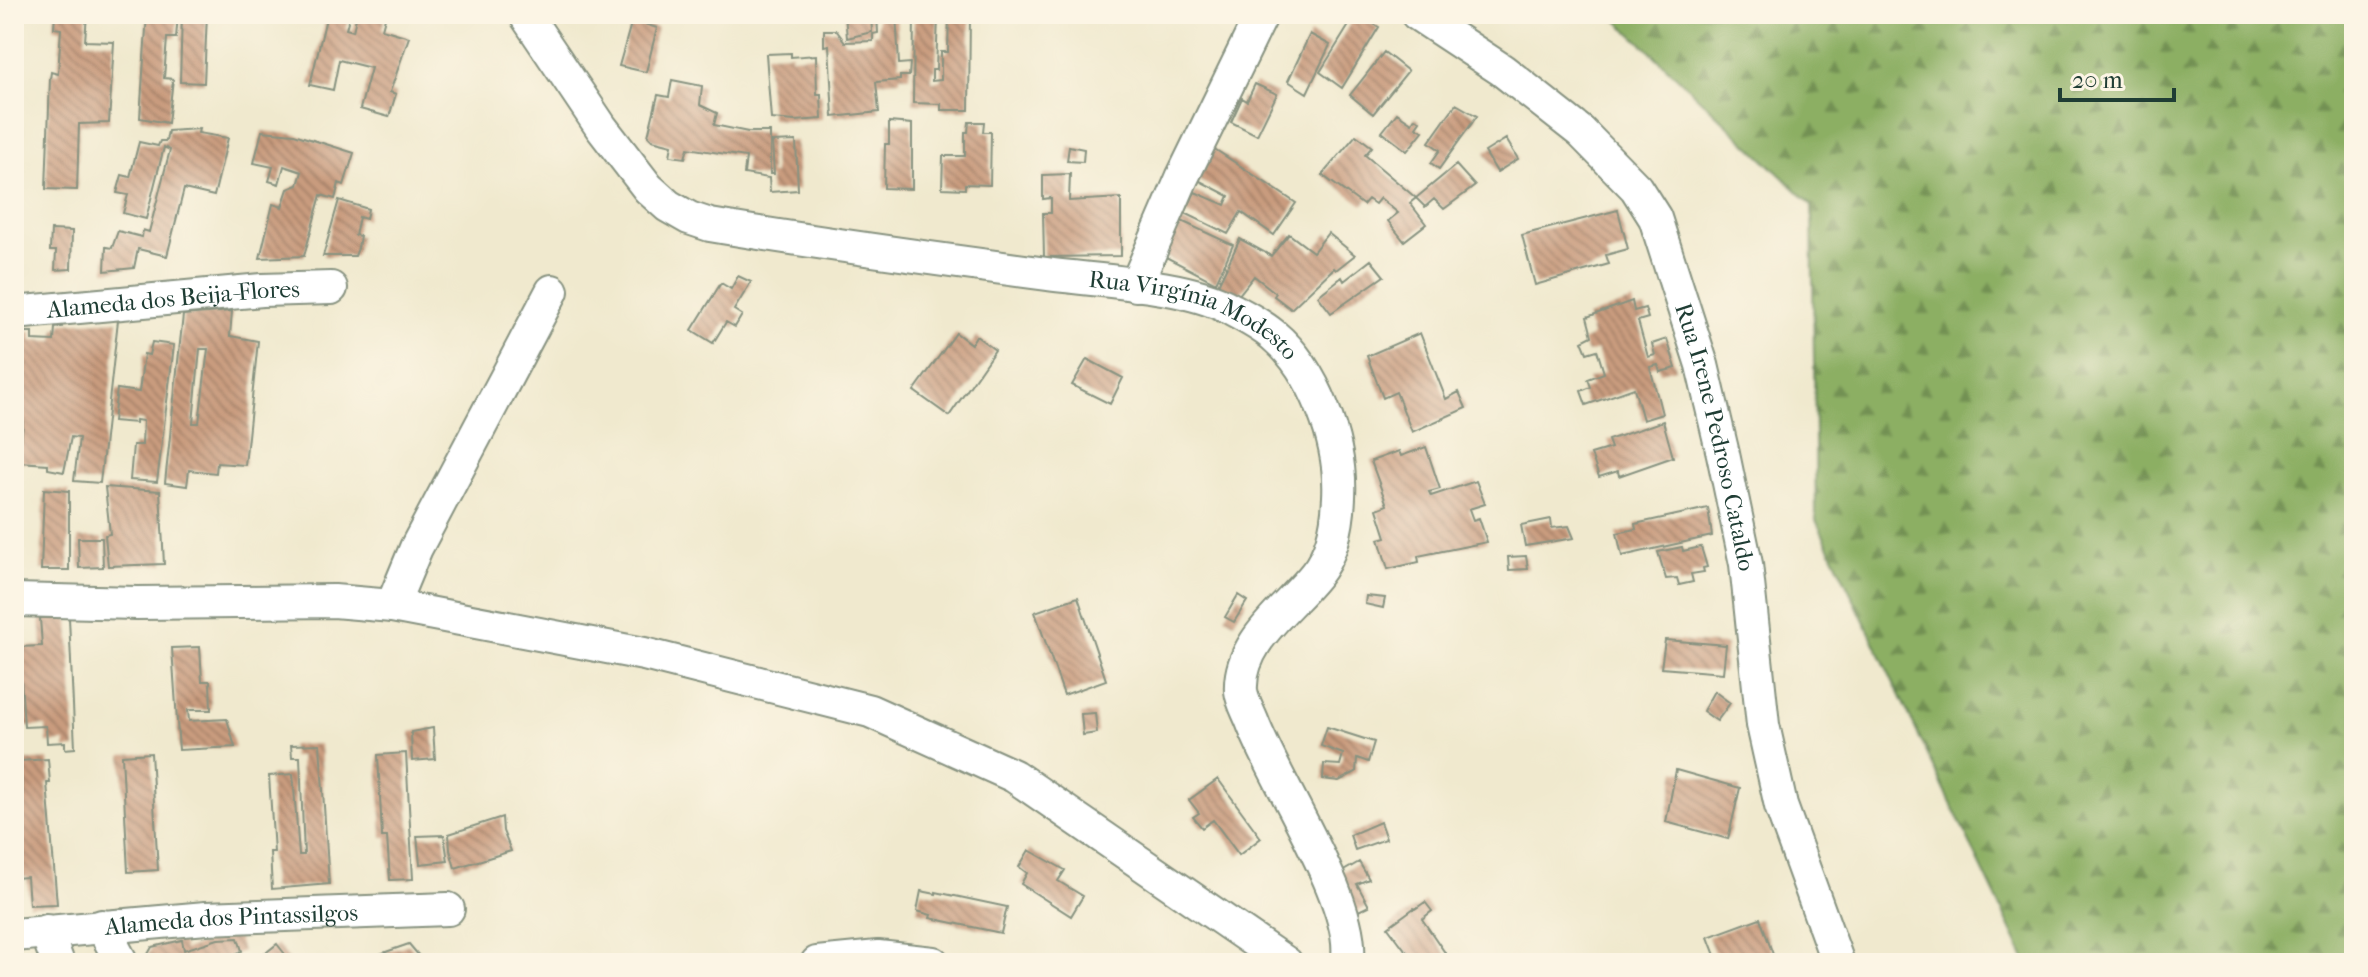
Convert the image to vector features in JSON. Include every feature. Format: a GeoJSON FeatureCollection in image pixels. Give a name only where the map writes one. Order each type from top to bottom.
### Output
{"type":"FeatureCollection","features":[{"type":"Feature","properties":{"kind":"street","name":"Rua Virgínia Modesto"},"geometry":{"type":"LineString","coordinates":[[525,14],[601,127],[648,188],[668,206],[689,218],[710,225],[856,249],[1136,285],[1203,297],[1226,306],[1274,336],[1300,366],[1331,430],[1340,475],[1331,549],[1316,574],[1265,631],[1247,658],[1241,678],[1241,695],[1259,741],[1326,872],[1343,918],[1349,955],[1347,963]]}},
{"type":"Feature","properties":{"kind":"street"},"geometry":{"type":"LineString","coordinates":[[1136,285],[1182,178],[1262,14]]}},
{"type":"Feature","properties":{"kind":"street","name":"Rua Irene Pedroso Cataldo"},"geometry":{"type":"LineString","coordinates":[[1417,14],[1502,70],[1581,132],[1636,188],[1655,218],[1702,365],[1723,454],[1746,564],[1763,725],[1781,806],[1838,963]]}},
{"type":"Feature","properties":{"kind":"street","name":"Alameda dos Beija-Flores"},"geometry":{"type":"LineString","coordinates":[[14,313],[262,290],[331,288]]}},
{"type":"Feature","properties":{"kind":"street"},"geometry":{"type":"LineString","coordinates":[[392,606],[416,548],[552,291]]}},
{"type":"Feature","properties":{"kind":"street"},"geometry":{"type":"LineString","coordinates":[[14,600],[137,603],[334,601],[392,606],[644,654],[870,711],[1014,776],[1286,963]]}},
{"type":"Feature","properties":{"kind":"street","name":"Alameda dos Pintassilgos"},"geometry":{"type":"LineString","coordinates":[[14,935],[206,918],[448,909]]}},
{"type":"Feature","properties":{"kind":"street"},"geometry":{"type":"LineString","coordinates":[[102,926],[122,963]]}},
{"type":"Feature","properties":{"kind":"street"},"geometry":{"type":"LineString","coordinates":[[46,931],[58,963]]}},
{"type":"Feature","properties":{"kind":"street"},"geometry":{"type":"LineString","coordinates":[[817,963],[878,957],[933,963]]}},
{"type":"Feature","properties":{"kind":"green space"},"geometry":{"type":"Polygon","coordinates":[[[1607,14],[2354,14],[2354,963],[2027,963],[1816,520],[1812,205],[1607,14]]]}},
{"type":"Feature","properties":{"kind":"building"},"geometry":{"type":"Polygon","coordinates":[[[55,14],[87,14],[85,41],[114,42],[109,123],[79,124],[77,190],[46,189],[50,79],[51,72],[58,74],[61,29],[54,28],[55,14]]]}},
{"type":"Feature","properties":{"kind":"building"},"geometry":{"type":"Polygon","coordinates":[[[147,14],[178,14],[176,38],[167,38],[164,78],[173,79],[168,123],[140,118],[147,14]]]}},
{"type":"Feature","properties":{"kind":"building"},"geometry":{"type":"Polygon","coordinates":[[[182,14],[207,14],[204,83],[180,82],[182,14]]]}},
{"type":"Feature","properties":{"kind":"building"},"geometry":{"type":"Polygon","coordinates":[[[327,14],[350,14],[346,29],[353,31],[357,14],[386,14],[382,29],[409,37],[390,92],[396,94],[389,117],[360,109],[371,68],[339,60],[333,90],[310,85],[327,14]]]}},
{"type":"Feature","properties":{"kind":"building"},"geometry":{"type":"Polygon","coordinates":[[[845,14],[871,14],[872,32],[847,38],[845,14]]]}},
{"type":"Feature","properties":{"kind":"building"},"geometry":{"type":"Polygon","coordinates":[[[877,14],[896,14],[899,64],[910,63],[909,76],[876,82],[879,112],[833,117],[829,45],[824,46],[824,30],[836,30],[845,42],[873,41],[873,34],[878,33],[877,14]]]}},
{"type":"Feature","properties":{"kind":"building"},"geometry":{"type":"Polygon","coordinates":[[[914,14],[938,16],[936,70],[932,70],[932,81],[941,80],[941,52],[948,52],[949,14],[970,14],[969,110],[941,110],[941,104],[913,103],[914,14]]]}},
{"type":"Feature","properties":{"kind":"building"},"geometry":{"type":"Polygon","coordinates":[[[1356,14],[1379,27],[1342,88],[1320,72],[1356,14]]]}},
{"type":"Feature","properties":{"kind":"building"},"geometry":{"type":"Polygon","coordinates":[[[632,20],[657,28],[646,72],[619,66],[632,20]]]}},
{"type":"Feature","properties":{"kind":"building"},"geometry":{"type":"Polygon","coordinates":[[[1310,34],[1330,45],[1307,93],[1288,81],[1310,34]]]}},
{"type":"Feature","properties":{"kind":"building"},"geometry":{"type":"Polygon","coordinates":[[[1384,52],[1408,71],[1373,114],[1350,95],[1384,52]]]}},
{"type":"Feature","properties":{"kind":"building"},"geometry":{"type":"Polygon","coordinates":[[[791,53],[791,57],[816,55],[817,94],[821,94],[822,119],[771,119],[766,54],[791,53]]]}},
{"type":"Feature","properties":{"kind":"building"},"geometry":{"type":"Polygon","coordinates":[[[672,80],[702,86],[700,105],[717,113],[714,125],[748,132],[770,132],[770,174],[774,174],[772,142],[796,141],[798,190],[770,192],[769,178],[744,174],[746,157],[688,148],[685,158],[670,156],[672,145],[648,136],[658,95],[669,97],[672,80]]]}},
{"type":"Feature","properties":{"kind":"building"},"geometry":{"type":"Polygon","coordinates":[[[1255,84],[1277,94],[1257,135],[1231,122],[1242,98],[1247,101],[1255,84]]]}},
{"type":"Feature","properties":{"kind":"building"},"geometry":{"type":"Polygon","coordinates":[[[1456,104],[1477,116],[1439,169],[1431,163],[1440,150],[1429,142],[1456,104]]]}},
{"type":"Feature","properties":{"kind":"building"},"geometry":{"type":"Polygon","coordinates":[[[1397,113],[1412,123],[1415,118],[1420,121],[1416,127],[1423,131],[1407,151],[1382,132],[1397,113]]]}},
{"type":"Feature","properties":{"kind":"building"},"geometry":{"type":"Polygon","coordinates":[[[889,122],[912,124],[912,189],[884,188],[889,122]]]}},
{"type":"Feature","properties":{"kind":"building"},"geometry":{"type":"Polygon","coordinates":[[[969,122],[984,122],[983,132],[991,132],[990,185],[965,184],[965,189],[942,188],[943,156],[965,156],[965,132],[968,132],[969,122]]]}},
{"type":"Feature","properties":{"kind":"building"},"geometry":{"type":"Polygon","coordinates":[[[199,129],[198,133],[228,138],[214,196],[184,189],[167,256],[138,249],[134,268],[105,271],[106,247],[112,248],[118,231],[142,237],[143,230],[149,232],[170,150],[164,147],[146,219],[123,213],[128,195],[117,193],[122,175],[130,177],[139,142],[158,146],[160,141],[166,141],[168,131],[199,129]]]}},
{"type":"Feature","properties":{"kind":"building"},"geometry":{"type":"Polygon","coordinates":[[[262,131],[294,134],[354,153],[344,185],[339,183],[335,199],[321,195],[304,256],[260,258],[273,204],[282,207],[288,189],[298,185],[302,172],[284,166],[279,184],[269,181],[273,167],[254,163],[262,131]]]}},
{"type":"Feature","properties":{"kind":"building"},"geometry":{"type":"Polygon","coordinates":[[[1356,135],[1372,147],[1365,155],[1416,198],[1410,203],[1426,224],[1404,241],[1388,221],[1398,213],[1380,198],[1375,204],[1368,199],[1363,205],[1322,175],[1356,135]]]}},
{"type":"Feature","properties":{"kind":"building"},"geometry":{"type":"Polygon","coordinates":[[[1506,139],[1518,159],[1497,172],[1485,152],[1506,139]]]}},
{"type":"Feature","properties":{"kind":"building"},"geometry":{"type":"Polygon","coordinates":[[[1069,146],[1084,149],[1083,162],[1067,161],[1069,146]]]}},
{"type":"Feature","properties":{"kind":"building"},"geometry":{"type":"Polygon","coordinates":[[[1213,148],[1296,203],[1274,235],[1241,212],[1228,234],[1185,213],[1195,192],[1225,205],[1229,196],[1198,180],[1213,148]]]}},
{"type":"Feature","properties":{"kind":"building"},"geometry":{"type":"Polygon","coordinates":[[[1456,165],[1475,186],[1444,209],[1434,199],[1425,207],[1416,198],[1456,165]]]}},
{"type":"Feature","properties":{"kind":"building"},"geometry":{"type":"Polygon","coordinates":[[[1070,174],[1069,201],[1121,198],[1121,256],[1044,257],[1043,213],[1051,213],[1051,198],[1043,199],[1043,175],[1070,174]]]}},
{"type":"Feature","properties":{"kind":"building"},"geometry":{"type":"Polygon","coordinates":[[[339,200],[368,209],[366,219],[359,217],[355,235],[360,236],[358,248],[355,256],[323,256],[339,200]]]}},
{"type":"Feature","properties":{"kind":"building"},"geometry":{"type":"Polygon","coordinates":[[[1618,210],[1628,249],[1606,255],[1609,264],[1535,285],[1522,235],[1618,210]]]}},
{"type":"Feature","properties":{"kind":"building"},"geometry":{"type":"Polygon","coordinates":[[[1175,218],[1233,245],[1216,283],[1160,254],[1175,218]]]}},
{"type":"Feature","properties":{"kind":"building"},"geometry":{"type":"Polygon","coordinates":[[[51,230],[72,231],[71,269],[55,270],[56,251],[50,251],[51,230]]]}},
{"type":"Feature","properties":{"kind":"building"},"geometry":{"type":"Polygon","coordinates":[[[1328,233],[1355,255],[1336,270],[1334,268],[1291,309],[1254,276],[1238,296],[1218,285],[1240,239],[1271,256],[1289,234],[1313,252],[1328,233]]]}},
{"type":"Feature","properties":{"kind":"building"},"geometry":{"type":"Polygon","coordinates":[[[1371,260],[1384,276],[1331,313],[1318,296],[1371,260]]]}},
{"type":"Feature","properties":{"kind":"building"},"geometry":{"type":"Polygon","coordinates":[[[738,276],[751,282],[734,310],[742,315],[735,327],[726,322],[713,343],[692,330],[721,283],[731,289],[738,276]]]}},
{"type":"Feature","properties":{"kind":"building"},"geometry":{"type":"Polygon","coordinates":[[[1632,301],[1634,311],[1645,308],[1648,318],[1638,321],[1648,357],[1655,355],[1652,344],[1667,339],[1676,368],[1660,372],[1658,365],[1650,367],[1662,414],[1643,420],[1634,388],[1586,405],[1581,391],[1591,387],[1588,379],[1604,373],[1597,350],[1587,353],[1582,341],[1592,336],[1587,317],[1632,301]]]}},
{"type":"Feature","properties":{"kind":"building"},"geometry":{"type":"Polygon","coordinates":[[[232,311],[230,336],[258,341],[245,465],[217,463],[216,473],[189,470],[187,486],[165,483],[183,315],[232,311]],[[200,349],[193,423],[199,423],[208,349],[200,349]]]}},
{"type":"Feature","properties":{"kind":"building"},"geometry":{"type":"Polygon","coordinates":[[[118,320],[100,483],[74,481],[79,438],[71,437],[64,472],[48,469],[48,464],[19,462],[23,422],[14,421],[14,332],[32,332],[32,340],[54,341],[55,328],[62,327],[62,323],[118,320]]]}},
{"type":"Feature","properties":{"kind":"building"},"geometry":{"type":"Polygon","coordinates":[[[956,333],[971,344],[976,336],[995,350],[949,416],[914,391],[956,333]]]}},
{"type":"Feature","properties":{"kind":"building"},"geometry":{"type":"Polygon","coordinates":[[[1420,333],[1446,399],[1459,392],[1466,408],[1412,432],[1396,392],[1383,398],[1367,356],[1420,333]]]}},
{"type":"Feature","properties":{"kind":"building"},"geometry":{"type":"Polygon","coordinates":[[[152,342],[174,345],[157,482],[130,480],[133,445],[142,445],[143,421],[113,421],[117,389],[139,392],[144,354],[149,355],[152,342]]]}},
{"type":"Feature","properties":{"kind":"building"},"geometry":{"type":"Polygon","coordinates":[[[1087,359],[1123,378],[1110,404],[1072,385],[1087,359]]]}},
{"type":"Feature","properties":{"kind":"building"},"geometry":{"type":"Polygon","coordinates":[[[1663,421],[1673,457],[1619,476],[1618,471],[1599,477],[1591,454],[1611,448],[1608,440],[1663,421]]]}},
{"type":"Feature","properties":{"kind":"building"},"geometry":{"type":"Polygon","coordinates":[[[1426,447],[1440,489],[1429,492],[1431,496],[1476,481],[1485,504],[1469,509],[1473,520],[1479,518],[1487,542],[1418,556],[1419,562],[1388,569],[1379,539],[1386,537],[1377,509],[1387,505],[1371,461],[1399,451],[1401,456],[1426,447]]]}},
{"type":"Feature","properties":{"kind":"building"},"geometry":{"type":"Polygon","coordinates":[[[105,487],[160,491],[164,564],[108,566],[105,535],[110,534],[105,487]]]}},
{"type":"Feature","properties":{"kind":"building"},"geometry":{"type":"Polygon","coordinates":[[[44,489],[69,491],[69,570],[41,570],[44,489]]]}},
{"type":"Feature","properties":{"kind":"building"},"geometry":{"type":"Polygon","coordinates":[[[1708,508],[1712,536],[1622,556],[1617,533],[1636,529],[1635,524],[1708,508]]]}},
{"type":"Feature","properties":{"kind":"building"},"geometry":{"type":"Polygon","coordinates":[[[1551,519],[1552,528],[1569,526],[1574,538],[1525,546],[1521,525],[1551,519]]]}},
{"type":"Feature","properties":{"kind":"building"},"geometry":{"type":"Polygon","coordinates":[[[78,538],[102,538],[103,567],[79,568],[78,538]]]}},
{"type":"Feature","properties":{"kind":"building"},"geometry":{"type":"Polygon","coordinates":[[[1682,547],[1683,551],[1701,547],[1707,567],[1703,568],[1704,572],[1691,574],[1693,582],[1679,585],[1677,578],[1666,579],[1658,552],[1682,547]]]}},
{"type":"Feature","properties":{"kind":"building"},"geometry":{"type":"Polygon","coordinates":[[[1526,556],[1528,569],[1509,570],[1508,557],[1526,556]]]}},
{"type":"Feature","properties":{"kind":"building"},"geometry":{"type":"Polygon","coordinates":[[[1238,595],[1247,601],[1234,622],[1225,617],[1238,595]]]}},
{"type":"Feature","properties":{"kind":"building"},"geometry":{"type":"Polygon","coordinates":[[[1366,596],[1385,598],[1383,608],[1365,604],[1366,596]]]}},
{"type":"Feature","properties":{"kind":"building"},"geometry":{"type":"Polygon","coordinates":[[[1078,597],[1106,680],[1064,695],[1035,612],[1078,597]]]}},
{"type":"Feature","properties":{"kind":"building"},"geometry":{"type":"Polygon","coordinates":[[[40,618],[69,618],[75,748],[65,749],[65,742],[47,743],[46,726],[24,727],[19,647],[42,646],[40,618]]]}},
{"type":"Feature","properties":{"kind":"building"},"geometry":{"type":"Polygon","coordinates":[[[1665,640],[1726,645],[1723,673],[1661,668],[1665,640]]]}},
{"type":"Feature","properties":{"kind":"building"},"geometry":{"type":"Polygon","coordinates":[[[200,647],[202,681],[210,681],[211,710],[188,710],[189,721],[227,719],[235,747],[179,750],[172,648],[200,647]]]}},
{"type":"Feature","properties":{"kind":"building"},"geometry":{"type":"Polygon","coordinates":[[[1714,691],[1730,703],[1717,721],[1703,711],[1714,691]]]}},
{"type":"Feature","properties":{"kind":"building"},"geometry":{"type":"Polygon","coordinates":[[[14,694],[20,761],[14,762],[14,694]]]}},
{"type":"Feature","properties":{"kind":"building"},"geometry":{"type":"Polygon","coordinates":[[[1095,713],[1097,733],[1083,735],[1081,714],[1095,713]]]}},
{"type":"Feature","properties":{"kind":"building"},"geometry":{"type":"Polygon","coordinates":[[[1327,727],[1374,742],[1368,762],[1357,758],[1356,772],[1339,781],[1323,779],[1324,764],[1340,765],[1343,754],[1321,746],[1327,727]]]}},
{"type":"Feature","properties":{"kind":"building"},"geometry":{"type":"Polygon","coordinates":[[[433,728],[435,759],[412,761],[411,732],[433,728]]]}},
{"type":"Feature","properties":{"kind":"building"},"geometry":{"type":"Polygon","coordinates":[[[320,744],[329,884],[272,889],[270,852],[274,852],[269,776],[293,774],[299,855],[304,855],[300,757],[292,757],[291,745],[320,744]]]}},
{"type":"Feature","properties":{"kind":"building"},"geometry":{"type":"Polygon","coordinates":[[[151,753],[158,870],[128,872],[122,755],[151,753]]]}},
{"type":"Feature","properties":{"kind":"building"},"geometry":{"type":"Polygon","coordinates":[[[406,753],[413,879],[390,880],[387,837],[382,837],[378,755],[406,753]]]}},
{"type":"Feature","properties":{"kind":"building"},"geometry":{"type":"Polygon","coordinates":[[[48,759],[50,783],[47,783],[57,904],[29,905],[27,877],[14,878],[14,800],[23,800],[20,761],[48,759]]]}},
{"type":"Feature","properties":{"kind":"building"},"geometry":{"type":"Polygon","coordinates":[[[1676,770],[1740,788],[1728,839],[1666,822],[1676,770]]]}},
{"type":"Feature","properties":{"kind":"building"},"geometry":{"type":"Polygon","coordinates":[[[1218,779],[1261,838],[1239,855],[1213,820],[1202,828],[1193,817],[1199,813],[1189,800],[1218,779]]]}},
{"type":"Feature","properties":{"kind":"building"},"geometry":{"type":"Polygon","coordinates":[[[502,817],[503,831],[511,851],[455,868],[449,834],[502,817]]]}},
{"type":"Feature","properties":{"kind":"building"},"geometry":{"type":"Polygon","coordinates":[[[1380,822],[1386,839],[1355,850],[1350,835],[1380,822]]]}},
{"type":"Feature","properties":{"kind":"building"},"geometry":{"type":"Polygon","coordinates":[[[444,835],[448,861],[420,864],[417,836],[444,835]]]}},
{"type":"Feature","properties":{"kind":"building"},"geometry":{"type":"Polygon","coordinates":[[[1029,850],[1065,870],[1058,881],[1083,896],[1071,916],[1021,884],[1027,873],[1019,867],[1029,850]]]}},
{"type":"Feature","properties":{"kind":"building"},"geometry":{"type":"Polygon","coordinates":[[[1359,862],[1369,879],[1357,884],[1369,906],[1348,916],[1330,879],[1359,862]]]}},
{"type":"Feature","properties":{"kind":"building"},"geometry":{"type":"Polygon","coordinates":[[[921,891],[1007,907],[1001,933],[930,918],[931,915],[917,911],[921,891]]]}},
{"type":"Feature","properties":{"kind":"building"},"geometry":{"type":"Polygon","coordinates":[[[1425,902],[1432,911],[1422,919],[1452,963],[1412,959],[1388,927],[1425,902]]]}},
{"type":"Feature","properties":{"kind":"building"},"geometry":{"type":"Polygon","coordinates":[[[1760,918],[1776,963],[1718,963],[1708,937],[1760,918]]]}},
{"type":"Feature","properties":{"kind":"building"},"geometry":{"type":"Polygon","coordinates":[[[238,938],[242,951],[217,963],[144,961],[152,947],[182,940],[184,950],[218,939],[238,938]]]}},
{"type":"Feature","properties":{"kind":"building"},"geometry":{"type":"Polygon","coordinates":[[[277,944],[292,963],[253,963],[277,944]]]}},
{"type":"Feature","properties":{"kind":"building"},"geometry":{"type":"Polygon","coordinates":[[[409,944],[425,963],[388,963],[380,954],[409,944]]]}}]}
